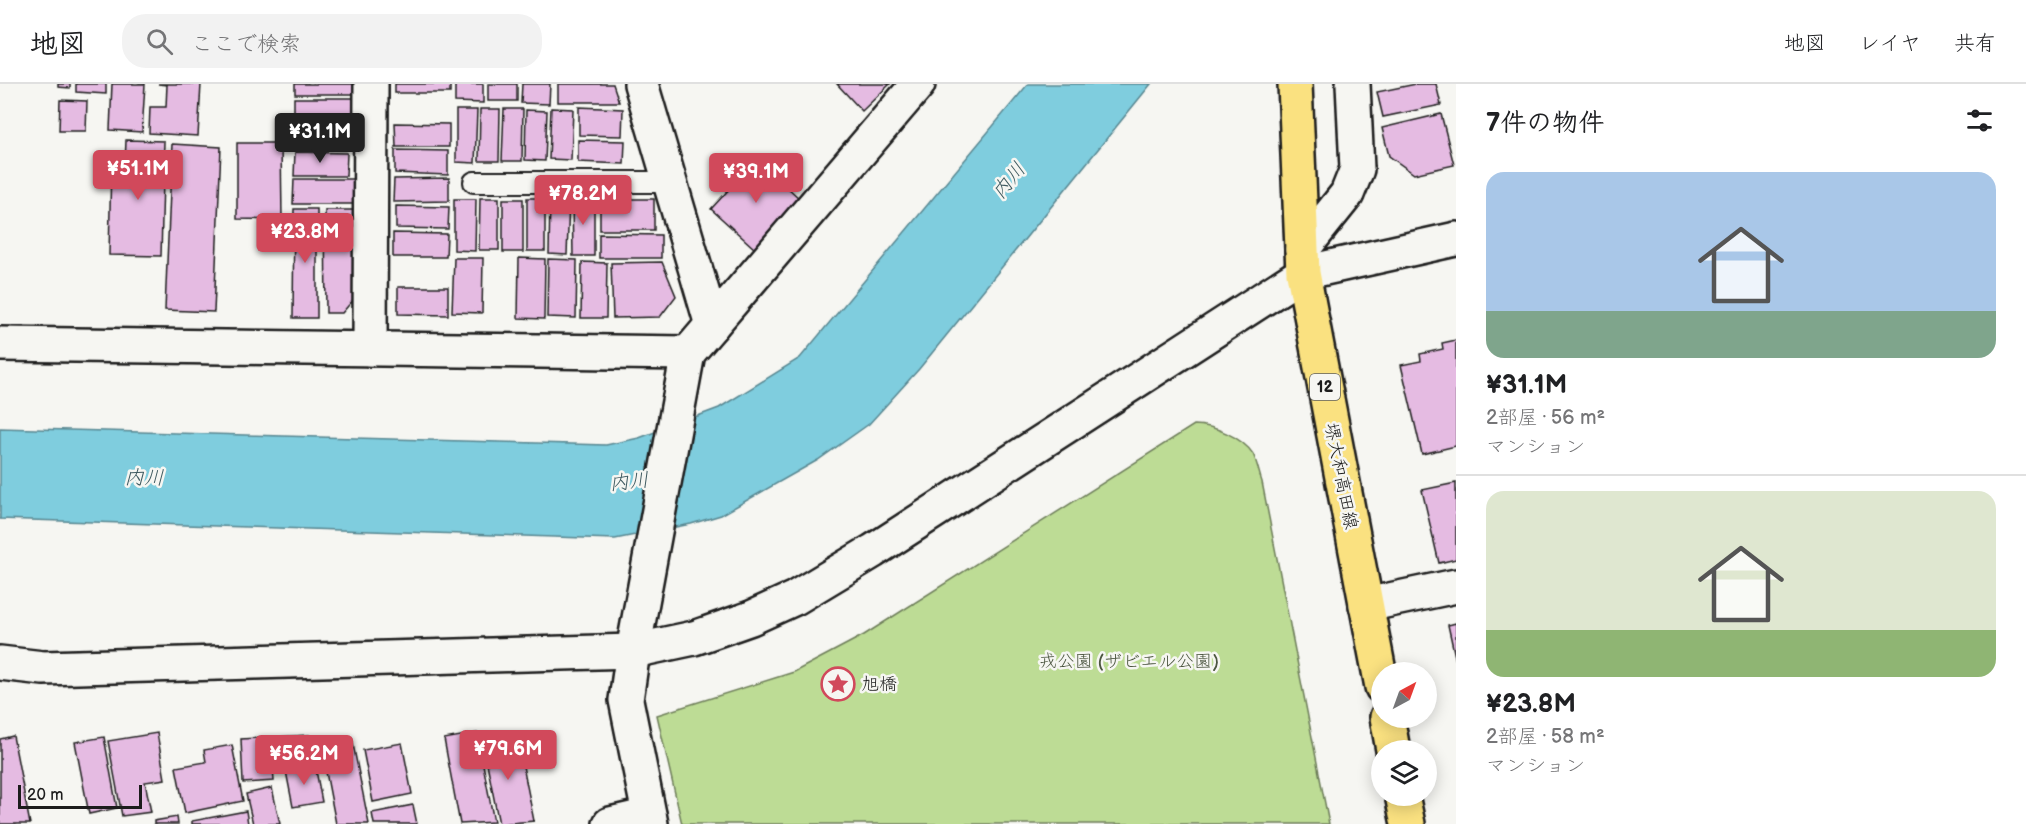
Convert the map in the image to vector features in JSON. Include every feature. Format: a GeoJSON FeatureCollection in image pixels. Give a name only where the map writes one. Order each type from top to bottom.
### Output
{"type":"FeatureCollection","features":[{"type":"Feature","properties":{"kind":"main road","name":"堺大和高田線"},"geometry":{"type":"LineString","coordinates":[[1295,84],[1303,261],[1377,662]]}},
{"type":"Feature","properties":{"kind":"main road"},"geometry":{"type":"LineString","coordinates":[[1404,806],[1407,824]]}},
{"type":"Feature","properties":{"kind":"street"},"geometry":{"type":"LineString","coordinates":[[370,349],[372,84]]}},
{"type":"Feature","properties":{"kind":"street"},"geometry":{"type":"LineString","coordinates":[[641,84],[712,325]]}},
{"type":"Feature","properties":{"kind":"street"},"geometry":{"type":"LineString","coordinates":[[610,824],[650,820],[626,700],[685,366],[712,325],[918,84]]}},
{"type":"Feature","properties":{"kind":"street"},"geometry":{"type":"LineString","coordinates":[[0,663],[43,668],[633,651],[694,638],[751,618],[795,598],[873,551],[1303,261],[1347,194],[1357,169],[1353,84]]}},
{"type":"Feature","properties":{"kind":"street"},"geometry":{"type":"LineString","coordinates":[[1303,261],[1456,239]]}},
{"type":"Feature","properties":{"kind":"street"},"geometry":{"type":"LineString","coordinates":[[0,344],[370,349],[685,366]]}},
{"type":"Feature","properties":{"kind":"street"},"geometry":{"type":"LineString","coordinates":[[1366,604],[1456,586]]}},
{"type":"Feature","properties":{"kind":"lane"},"geometry":{"type":"LineString","coordinates":[[474,182],[670,182]]}},
{"type":"Feature","properties":{"kind":"green space","name":"戎公園 (ザビエル公園)"},"geometry":{"type":"Polygon","coordinates":[[[1194,425],[1218,430],[1235,437],[1248,448],[1256,460],[1329,824],[682,824],[657,715],[794,672],[864,635],[1194,425]]]}},
{"type":"Feature","properties":{"kind":"water","name":"内川"},"geometry":{"type":"Polygon","coordinates":[[[1028,84],[1151,84],[919,369],[869,424],[818,460],[721,515],[691,524],[615,539],[0,519],[0,428],[606,445],[639,438],[719,408],[800,358],[1028,84]]]}},
{"type":"Feature","properties":{"kind":"building"},"geometry":{"type":"Polygon","coordinates":[[[58,84],[70,84],[70,88],[58,87],[58,84]]]}},
{"type":"Feature","properties":{"kind":"building"},"geometry":{"type":"Polygon","coordinates":[[[76,84],[106,84],[106,94],[76,92],[76,84]]]}},
{"type":"Feature","properties":{"kind":"building"},"geometry":{"type":"Polygon","coordinates":[[[112,84],[145,84],[142,132],[110,130],[112,84]]]}},
{"type":"Feature","properties":{"kind":"building"},"geometry":{"type":"Polygon","coordinates":[[[158,84],[201,84],[198,136],[149,133],[150,107],[166,107],[167,85],[158,84]]]}},
{"type":"Feature","properties":{"kind":"building"},"geometry":{"type":"Polygon","coordinates":[[[295,84],[356,84],[356,94],[295,94],[295,84]]]}},
{"type":"Feature","properties":{"kind":"building"},"geometry":{"type":"Polygon","coordinates":[[[395,84],[450,84],[450,93],[395,93],[395,84]]]}},
{"type":"Feature","properties":{"kind":"building"},"geometry":{"type":"Polygon","coordinates":[[[455,84],[483,84],[483,103],[455,102],[455,84]]]}},
{"type":"Feature","properties":{"kind":"building"},"geometry":{"type":"Polygon","coordinates":[[[488,84],[517,84],[517,101],[488,101],[488,84]]]}},
{"type":"Feature","properties":{"kind":"building"},"geometry":{"type":"Polygon","coordinates":[[[522,84],[550,84],[549,104],[521,103],[522,84]]]}},
{"type":"Feature","properties":{"kind":"building"},"geometry":{"type":"Polygon","coordinates":[[[558,84],[613,84],[619,102],[558,102],[558,84]]]}},
{"type":"Feature","properties":{"kind":"building"},"geometry":{"type":"Polygon","coordinates":[[[837,84],[890,84],[862,111],[837,84]]]}},
{"type":"Feature","properties":{"kind":"building"},"geometry":{"type":"Polygon","coordinates":[[[1416,84],[1436,84],[1441,105],[1383,117],[1377,92],[1416,84]]]}},
{"type":"Feature","properties":{"kind":"building"},"geometry":{"type":"Polygon","coordinates":[[[294,98],[356,98],[355,122],[294,121],[294,98]]]}},
{"type":"Feature","properties":{"kind":"building"},"geometry":{"type":"Polygon","coordinates":[[[60,100],[87,101],[86,131],[59,131],[60,100]]]}},
{"type":"Feature","properties":{"kind":"building"},"geometry":{"type":"Polygon","coordinates":[[[579,107],[623,109],[622,136],[579,135],[579,107]]]}},
{"type":"Feature","properties":{"kind":"building"},"geometry":{"type":"Polygon","coordinates":[[[551,108],[573,109],[571,160],[549,159],[551,108]]]}},
{"type":"Feature","properties":{"kind":"building"},"geometry":{"type":"Polygon","coordinates":[[[480,109],[500,109],[499,161],[479,161],[480,109]]]}},
{"type":"Feature","properties":{"kind":"building"},"geometry":{"type":"Polygon","coordinates":[[[504,109],[523,109],[522,161],[502,161],[504,109]]]}},
{"type":"Feature","properties":{"kind":"building"},"geometry":{"type":"Polygon","coordinates":[[[456,110],[477,110],[475,163],[456,162],[456,110]]]}},
{"type":"Feature","properties":{"kind":"building"},"geometry":{"type":"Polygon","coordinates":[[[526,110],[547,111],[545,161],[525,160],[526,110]]]}},
{"type":"Feature","properties":{"kind":"building"},"geometry":{"type":"Polygon","coordinates":[[[1441,114],[1454,165],[1414,174],[1389,156],[1382,128],[1441,114]]]}},
{"type":"Feature","properties":{"kind":"building"},"geometry":{"type":"Polygon","coordinates":[[[395,123],[449,124],[449,147],[396,147],[395,123]]]}},
{"type":"Feature","properties":{"kind":"building"},"geometry":{"type":"Polygon","coordinates":[[[296,125],[346,126],[346,150],[296,149],[296,125]]]}},
{"type":"Feature","properties":{"kind":"building"},"geometry":{"type":"Polygon","coordinates":[[[126,140],[164,141],[161,256],[109,255],[111,165],[125,166],[126,140]]]}},
{"type":"Feature","properties":{"kind":"building"},"geometry":{"type":"Polygon","coordinates":[[[578,140],[625,141],[624,164],[578,162],[578,140]]]}},
{"type":"Feature","properties":{"kind":"building"},"geometry":{"type":"Polygon","coordinates":[[[237,143],[281,143],[282,220],[237,219],[237,143]]]}},
{"type":"Feature","properties":{"kind":"building"},"geometry":{"type":"Polygon","coordinates":[[[172,144],[221,147],[214,312],[165,310],[172,144]]]}},
{"type":"Feature","properties":{"kind":"building"},"geometry":{"type":"Polygon","coordinates":[[[395,150],[448,151],[448,175],[395,173],[395,150]]]}},
{"type":"Feature","properties":{"kind":"building"},"geometry":{"type":"Polygon","coordinates":[[[295,152],[347,153],[346,176],[294,176],[295,152]]]}},
{"type":"Feature","properties":{"kind":"building"},"geometry":{"type":"Polygon","coordinates":[[[757,159],[800,199],[755,249],[711,209],[757,159]]]}},
{"type":"Feature","properties":{"kind":"building"},"geometry":{"type":"Polygon","coordinates":[[[449,178],[449,201],[393,202],[394,179],[449,178]]]}},
{"type":"Feature","properties":{"kind":"building"},"geometry":{"type":"Polygon","coordinates":[[[294,179],[357,179],[357,204],[293,204],[294,179]]]}},
{"type":"Feature","properties":{"kind":"building"},"geometry":{"type":"Polygon","coordinates":[[[572,197],[594,197],[594,256],[573,256],[572,197]]]}},
{"type":"Feature","properties":{"kind":"building"},"geometry":{"type":"Polygon","coordinates":[[[480,198],[499,198],[499,250],[479,250],[480,198]]]}},
{"type":"Feature","properties":{"kind":"building"},"geometry":{"type":"Polygon","coordinates":[[[527,198],[545,198],[545,251],[527,251],[527,198]]]}},
{"type":"Feature","properties":{"kind":"building"},"geometry":{"type":"Polygon","coordinates":[[[454,199],[476,199],[475,251],[454,250],[454,199]]]}},
{"type":"Feature","properties":{"kind":"building"},"geometry":{"type":"Polygon","coordinates":[[[503,199],[523,199],[523,252],[503,252],[503,199]]]}},
{"type":"Feature","properties":{"kind":"building"},"geometry":{"type":"Polygon","coordinates":[[[550,199],[569,200],[567,255],[549,254],[550,199]]]}},
{"type":"Feature","properties":{"kind":"building"},"geometry":{"type":"Polygon","coordinates":[[[600,199],[654,199],[654,230],[600,230],[600,199]]]}},
{"type":"Feature","properties":{"kind":"building"},"geometry":{"type":"Polygon","coordinates":[[[396,206],[449,207],[448,229],[396,228],[396,206]]]}},
{"type":"Feature","properties":{"kind":"building"},"geometry":{"type":"Polygon","coordinates":[[[294,209],[317,209],[317,318],[293,318],[294,209]]]}},
{"type":"Feature","properties":{"kind":"building"},"geometry":{"type":"Polygon","coordinates":[[[325,210],[353,210],[354,299],[342,313],[326,313],[325,210]]]}},
{"type":"Feature","properties":{"kind":"building"},"geometry":{"type":"Polygon","coordinates":[[[393,233],[447,234],[446,257],[393,257],[393,233]]]}},
{"type":"Feature","properties":{"kind":"building"},"geometry":{"type":"Polygon","coordinates":[[[599,234],[661,235],[661,258],[599,258],[599,234]]]}},
{"type":"Feature","properties":{"kind":"building"},"geometry":{"type":"Polygon","coordinates":[[[454,258],[483,258],[482,313],[452,312],[454,258]]]}},
{"type":"Feature","properties":{"kind":"building"},"geometry":{"type":"Polygon","coordinates":[[[519,258],[545,259],[544,319],[518,318],[519,258]]]}},
{"type":"Feature","properties":{"kind":"building"},"geometry":{"type":"Polygon","coordinates":[[[548,259],[577,260],[576,318],[547,317],[548,259]]]}},
{"type":"Feature","properties":{"kind":"building"},"geometry":{"type":"Polygon","coordinates":[[[582,262],[607,263],[606,318],[581,318],[582,262]]]}},
{"type":"Feature","properties":{"kind":"building"},"geometry":{"type":"Polygon","coordinates":[[[662,262],[676,296],[660,317],[613,318],[611,263],[662,262]]]}},
{"type":"Feature","properties":{"kind":"building"},"geometry":{"type":"Polygon","coordinates":[[[398,287],[448,287],[448,315],[398,314],[398,287]]]}},
{"type":"Feature","properties":{"kind":"building"},"geometry":{"type":"Polygon","coordinates":[[[1456,340],[1456,446],[1422,454],[1401,365],[1421,361],[1420,354],[1443,349],[1442,343],[1456,340]]]}},
{"type":"Feature","properties":{"kind":"building"},"geometry":{"type":"Polygon","coordinates":[[[1456,483],[1456,559],[1439,563],[1422,490],[1456,483]]]}},
{"type":"Feature","properties":{"kind":"building"},"geometry":{"type":"Polygon","coordinates":[[[1456,623],[1456,661],[1448,625],[1456,623]]]}},
{"type":"Feature","properties":{"kind":"building"},"geometry":{"type":"Polygon","coordinates":[[[157,733],[165,779],[145,782],[151,812],[122,816],[108,741],[157,733]]]}},
{"type":"Feature","properties":{"kind":"building"},"geometry":{"type":"Polygon","coordinates":[[[477,733],[494,822],[460,824],[444,739],[477,733]]]}},
{"type":"Feature","properties":{"kind":"building"},"geometry":{"type":"Polygon","coordinates":[[[309,735],[311,762],[273,765],[274,781],[243,783],[241,739],[309,735]]]}},
{"type":"Feature","properties":{"kind":"building"},"geometry":{"type":"Polygon","coordinates":[[[13,736],[30,824],[0,824],[0,739],[13,736]]]}},
{"type":"Feature","properties":{"kind":"building"},"geometry":{"type":"Polygon","coordinates":[[[517,736],[534,821],[499,824],[483,743],[517,736]]]}},
{"type":"Feature","properties":{"kind":"building"},"geometry":{"type":"Polygon","coordinates":[[[104,737],[117,808],[89,814],[75,742],[104,737]]]}},
{"type":"Feature","properties":{"kind":"building"},"geometry":{"type":"Polygon","coordinates":[[[352,739],[369,824],[336,824],[321,746],[352,739]]]}},
{"type":"Feature","properties":{"kind":"building"},"geometry":{"type":"Polygon","coordinates":[[[402,743],[412,794],[373,802],[363,750],[402,743]]]}},
{"type":"Feature","properties":{"kind":"building"},"geometry":{"type":"Polygon","coordinates":[[[232,745],[243,801],[185,813],[176,767],[206,762],[204,750],[232,745]]]}},
{"type":"Feature","properties":{"kind":"building"},"geometry":{"type":"Polygon","coordinates":[[[315,765],[322,802],[293,807],[286,771],[315,765]]]}},
{"type":"Feature","properties":{"kind":"building"},"geometry":{"type":"Polygon","coordinates":[[[272,788],[280,824],[253,824],[246,794],[272,788]]]}},
{"type":"Feature","properties":{"kind":"building"},"geometry":{"type":"Polygon","coordinates":[[[413,805],[417,824],[374,824],[372,813],[413,805]]]}},
{"type":"Feature","properties":{"kind":"building"},"geometry":{"type":"Polygon","coordinates":[[[246,811],[248,824],[192,824],[192,821],[246,811]]]}},
{"type":"Feature","properties":{"kind":"building"},"geometry":{"type":"Polygon","coordinates":[[[177,817],[178,824],[154,824],[154,821],[177,817]]]}},
{"type":"Feature","properties":{"kind":"place","name":"旭橋"},"geometry":{"type":"Point","coordinates":[838,684]}}]}
